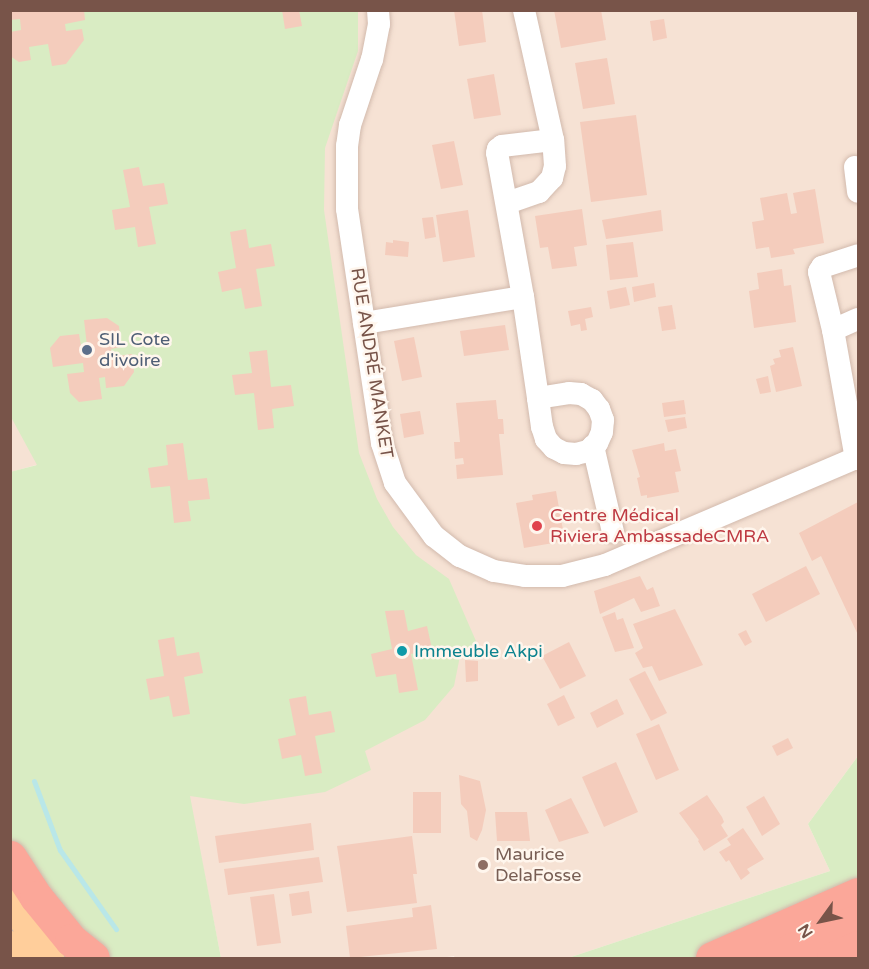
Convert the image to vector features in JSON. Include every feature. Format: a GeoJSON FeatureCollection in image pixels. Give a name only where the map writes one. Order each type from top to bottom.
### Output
{"type":"FeatureCollection","features":[{"type":"Feature","properties":{"kind":"highway"},"geometry":{"type":"LineString","coordinates":[[10,857],[36,897],[71,939],[93,958]]}},
{"type":"Feature","properties":{"kind":"highway"},"geometry":{"type":"LineString","coordinates":[[712,958],[858,894]]}},
{"type":"Feature","properties":{"kind":"highway"},"geometry":{"type":"LineString","coordinates":[[773,958],[858,920]]}},
{"type":"Feature","properties":{"kind":"highway"},"geometry":{"type":"LineString","coordinates":[[833,958],[858,947]]}},
{"type":"Feature","properties":{"kind":"main road"},"geometry":{"type":"LineString","coordinates":[[10,902],[50,958]]}},
{"type":"Feature","properties":{"kind":"main road"},"geometry":{"type":"LineString","coordinates":[[10,945],[20,958]]}},
{"type":"Feature","properties":{"kind":"street","name":"RUE ANDRÉ MANKET"},"geometry":{"type":"LineString","coordinates":[[378,10],[379,24],[372,60],[350,125],[347,146],[348,209],[382,444],[395,483],[434,536],[460,556],[494,571],[525,576],[562,576],[605,565],[857,458]]}},
{"type":"Feature","properties":{"kind":"street"},"geometry":{"type":"LineString","coordinates":[[507,202],[539,192],[552,178],[555,166],[553,140],[524,10]]}},
{"type":"Feature","properties":{"kind":"street"},"geometry":{"type":"LineString","coordinates":[[538,398],[569,393],[581,394],[592,400],[603,420],[602,432],[593,446],[576,454],[564,453],[554,448],[546,439],[538,398],[498,149],[553,140]]}},
{"type":"Feature","properties":{"kind":"street"},"geometry":{"type":"LineString","coordinates":[[855,167],[858,192]]}},
{"type":"Feature","properties":{"kind":"street"},"geometry":{"type":"LineString","coordinates":[[857,458],[833,330],[819,270],[858,255]]}},
{"type":"Feature","properties":{"kind":"street"},"geometry":{"type":"LineString","coordinates":[[364,323],[523,297]]}},
{"type":"Feature","properties":{"kind":"street"},"geometry":{"type":"LineString","coordinates":[[833,330],[858,319]]}},
{"type":"Feature","properties":{"kind":"street"},"geometry":{"type":"LineString","coordinates":[[593,446],[613,532]]}},
{"type":"Feature","properties":{"kind":"shaded area"},"geometry":{"type":"Polygon","coordinates":[[[10,11],[858,11],[858,756],[808,824],[830,871],[568,958],[455,958],[454,956],[440,958],[221,958],[189,796],[36,465],[11,472],[10,11]]]}},
{"type":"Feature","properties":{"kind":"green space"},"geometry":{"type":"Polygon","coordinates":[[[11,11],[358,11],[358,51],[325,148],[324,210],[359,453],[377,499],[393,527],[416,555],[449,579],[479,648],[461,651],[454,686],[425,720],[365,751],[371,770],[325,792],[244,804],[190,796],[221,958],[11,958],[10,472],[37,465],[11,417],[11,11]]]}},
{"type":"Feature","properties":{"kind":"green space"},"geometry":{"type":"Polygon","coordinates":[[[858,756],[858,898],[723,958],[568,958],[830,871],[808,824],[858,756]]]}},
{"type":"Feature","properties":{"kind":"building"},"geometry":{"type":"Polygon","coordinates":[[[10,10],[84,10],[85,20],[65,24],[66,31],[82,29],[84,40],[66,64],[52,66],[48,44],[29,47],[31,60],[19,62],[10,56],[10,32],[21,30],[20,19],[10,20],[10,10]]]}},
{"type":"Feature","properties":{"kind":"building"},"geometry":{"type":"Polygon","coordinates":[[[282,10],[299,10],[302,26],[285,29],[282,10]]]}},
{"type":"Feature","properties":{"kind":"building"},"geometry":{"type":"Polygon","coordinates":[[[454,10],[482,10],[486,42],[459,46],[454,10]]]}},
{"type":"Feature","properties":{"kind":"building"},"geometry":{"type":"Polygon","coordinates":[[[554,10],[601,10],[606,40],[561,48],[554,10]]]}},
{"type":"Feature","properties":{"kind":"building"},"geometry":{"type":"Polygon","coordinates":[[[664,19],[667,38],[653,41],[650,21],[664,19]]]}},
{"type":"Feature","properties":{"kind":"building"},"geometry":{"type":"Polygon","coordinates":[[[607,58],[615,104],[583,109],[575,63],[607,58]]]}},
{"type":"Feature","properties":{"kind":"building"},"geometry":{"type":"Polygon","coordinates":[[[494,74],[501,115],[474,119],[467,79],[494,74]]]}},
{"type":"Feature","properties":{"kind":"building"},"geometry":{"type":"Polygon","coordinates":[[[636,115],[647,195],[591,202],[580,122],[636,115]]]}},
{"type":"Feature","properties":{"kind":"building"},"geometry":{"type":"Polygon","coordinates":[[[454,141],[463,185],[441,189],[432,145],[454,141]]]}},
{"type":"Feature","properties":{"kind":"building"},"geometry":{"type":"Polygon","coordinates":[[[139,167],[143,186],[164,183],[168,204],[149,207],[156,244],[138,247],[135,227],[115,230],[112,210],[130,207],[123,170],[139,167]]]}},
{"type":"Feature","properties":{"kind":"building"},"geometry":{"type":"Polygon","coordinates":[[[815,189],[824,243],[793,249],[795,254],[771,258],[769,247],[756,249],[752,222],[764,220],[760,198],[787,193],[791,214],[797,213],[793,193],[815,189]]]}},
{"type":"Feature","properties":{"kind":"building"},"geometry":{"type":"Polygon","coordinates":[[[582,209],[587,245],[574,247],[577,266],[552,269],[548,247],[540,248],[535,216],[582,209]]]}},
{"type":"Feature","properties":{"kind":"building"},"geometry":{"type":"Polygon","coordinates":[[[468,210],[475,257],[443,262],[436,215],[468,210]]]}},
{"type":"Feature","properties":{"kind":"building"},"geometry":{"type":"Polygon","coordinates":[[[661,210],[663,231],[606,239],[602,220],[661,210]]]}},
{"type":"Feature","properties":{"kind":"building"},"geometry":{"type":"Polygon","coordinates":[[[433,217],[436,237],[425,239],[422,218],[433,217]]]}},
{"type":"Feature","properties":{"kind":"building"},"geometry":{"type":"Polygon","coordinates":[[[246,229],[249,248],[271,244],[275,266],[256,269],[262,306],[245,309],[241,288],[222,292],[218,272],[236,268],[230,232],[246,229]]]}},
{"type":"Feature","properties":{"kind":"building"},"geometry":{"type":"Polygon","coordinates":[[[393,240],[409,242],[408,257],[385,255],[386,242],[393,243],[393,240]]]}},
{"type":"Feature","properties":{"kind":"building"},"geometry":{"type":"Polygon","coordinates":[[[633,242],[638,277],[610,280],[606,245],[633,242]]]}},
{"type":"Feature","properties":{"kind":"building"},"geometry":{"type":"Polygon","coordinates":[[[782,269],[784,286],[791,285],[796,322],[754,328],[749,291],[759,289],[757,273],[782,269]]]}},
{"type":"Feature","properties":{"kind":"building"},"geometry":{"type":"Polygon","coordinates":[[[654,283],[656,297],[634,302],[632,287],[654,283]]]}},
{"type":"Feature","properties":{"kind":"building"},"geometry":{"type":"Polygon","coordinates":[[[626,287],[630,305],[610,309],[607,291],[626,287]]]}},
{"type":"Feature","properties":{"kind":"building"},"geometry":{"type":"Polygon","coordinates":[[[672,305],[676,329],[662,331],[658,307],[672,305]]]}},
{"type":"Feature","properties":{"kind":"building"},"geometry":{"type":"Polygon","coordinates":[[[591,307],[593,317],[585,319],[587,330],[581,331],[580,324],[571,326],[568,311],[591,307]]]}},
{"type":"Feature","properties":{"kind":"building"},"geometry":{"type":"Polygon","coordinates":[[[107,318],[119,326],[121,347],[111,349],[111,357],[132,354],[134,372],[124,386],[106,388],[105,377],[99,378],[102,399],[79,402],[70,393],[67,374],[84,372],[83,363],[53,367],[50,348],[60,336],[79,334],[81,346],[87,346],[84,320],[107,318]]]}},
{"type":"Feature","properties":{"kind":"building"},"geometry":{"type":"Polygon","coordinates":[[[505,325],[509,350],[464,356],[460,331],[505,325]]]}},
{"type":"Feature","properties":{"kind":"building"},"geometry":{"type":"Polygon","coordinates":[[[414,337],[422,377],[402,381],[394,341],[414,337]]]}},
{"type":"Feature","properties":{"kind":"building"},"geometry":{"type":"Polygon","coordinates":[[[793,347],[802,386],[776,392],[770,366],[775,364],[773,359],[781,357],[779,350],[793,347]]]}},
{"type":"Feature","properties":{"kind":"building"},"geometry":{"type":"Polygon","coordinates":[[[267,350],[271,387],[291,385],[294,406],[272,409],[274,428],[258,430],[254,393],[235,395],[232,375],[252,373],[249,352],[267,350]]]}},
{"type":"Feature","properties":{"kind":"building"},"geometry":{"type":"Polygon","coordinates":[[[768,376],[771,392],[760,394],[756,379],[768,376]]]}},
{"type":"Feature","properties":{"kind":"building"},"geometry":{"type":"Polygon","coordinates":[[[496,400],[498,419],[503,419],[504,434],[499,434],[503,475],[457,479],[456,465],[464,464],[463,458],[455,459],[454,442],[460,442],[456,403],[496,400]]]}},
{"type":"Feature","properties":{"kind":"building"},"geometry":{"type":"Polygon","coordinates":[[[684,400],[686,414],[664,417],[662,403],[684,400]]]}},
{"type":"Feature","properties":{"kind":"building"},"geometry":{"type":"Polygon","coordinates":[[[420,411],[424,434],[404,438],[400,414],[420,411]]]}},
{"type":"Feature","properties":{"kind":"building"},"geometry":{"type":"Polygon","coordinates":[[[685,417],[687,428],[668,432],[665,420],[685,417]]]}},
{"type":"Feature","properties":{"kind":"building"},"geometry":{"type":"Polygon","coordinates":[[[183,443],[188,480],[207,478],[210,499],[188,501],[191,521],[174,523],[170,486],[151,488],[148,468],[168,465],[166,445],[183,443]]]}},
{"type":"Feature","properties":{"kind":"building"},"geometry":{"type":"Polygon","coordinates":[[[664,443],[665,451],[676,449],[681,471],[675,472],[679,492],[647,498],[647,495],[641,496],[637,478],[640,477],[632,450],[664,443]]]}},
{"type":"Feature","properties":{"kind":"building"},"geometry":{"type":"Polygon","coordinates":[[[556,491],[565,541],[524,548],[516,503],[533,500],[532,495],[556,491]]]}},
{"type":"Feature","properties":{"kind":"building"},"geometry":{"type":"Polygon","coordinates":[[[858,502],[858,635],[821,556],[812,561],[799,533],[858,502]]]}},
{"type":"Feature","properties":{"kind":"building"},"geometry":{"type":"Polygon","coordinates":[[[806,566],[820,594],[766,622],[752,594],[806,566]]]}},
{"type":"Feature","properties":{"kind":"building"},"geometry":{"type":"Polygon","coordinates":[[[640,576],[647,590],[653,587],[660,606],[641,612],[634,598],[600,614],[594,591],[640,576]]]}},
{"type":"Feature","properties":{"kind":"building"},"geometry":{"type":"Polygon","coordinates":[[[675,609],[703,665],[659,681],[652,666],[643,668],[635,653],[643,648],[633,624],[675,609]]]}},
{"type":"Feature","properties":{"kind":"building","name":"Immeuble Akpi"},"geometry":{"type":"Polygon","coordinates":[[[404,610],[408,631],[427,626],[432,649],[411,654],[418,690],[399,693],[396,674],[376,677],[371,654],[392,649],[385,611],[404,610]]]}},
{"type":"Feature","properties":{"kind":"building"},"geometry":{"type":"Polygon","coordinates":[[[615,612],[617,620],[623,618],[634,648],[615,652],[602,617],[615,612]]]}},
{"type":"Feature","properties":{"kind":"building"},"geometry":{"type":"Polygon","coordinates":[[[746,630],[752,642],[745,646],[738,634],[746,630]]]}},
{"type":"Feature","properties":{"kind":"building"},"geometry":{"type":"Polygon","coordinates":[[[174,637],[177,656],[199,652],[203,673],[184,677],[190,714],[173,717],[169,696],[150,700],[146,679],[164,676],[158,640],[174,637]]]}},
{"type":"Feature","properties":{"kind":"building"},"geometry":{"type":"Polygon","coordinates":[[[569,642],[586,676],[560,689],[542,656],[569,642]]]}},
{"type":"Feature","properties":{"kind":"building"},"geometry":{"type":"Polygon","coordinates":[[[465,660],[478,661],[478,681],[466,682],[465,660]]]}},
{"type":"Feature","properties":{"kind":"building"},"geometry":{"type":"Polygon","coordinates":[[[645,671],[667,713],[651,721],[629,679],[645,671]]]}},
{"type":"Feature","properties":{"kind":"building"},"geometry":{"type":"Polygon","coordinates":[[[564,695],[575,718],[558,726],[547,704],[564,695]]]}},
{"type":"Feature","properties":{"kind":"building"},"geometry":{"type":"Polygon","coordinates":[[[306,696],[309,715],[331,711],[335,732],[315,736],[322,773],[305,776],[301,755],[282,759],[278,739],[296,735],[289,699],[306,696]]]}},
{"type":"Feature","properties":{"kind":"building"},"geometry":{"type":"Polygon","coordinates":[[[617,699],[624,714],[597,728],[590,713],[617,699]]]}},
{"type":"Feature","properties":{"kind":"building"},"geometry":{"type":"Polygon","coordinates":[[[659,724],[679,770],[656,780],[636,734],[659,724]]]}},
{"type":"Feature","properties":{"kind":"building"},"geometry":{"type":"Polygon","coordinates":[[[788,738],[793,748],[777,756],[772,746],[788,738]]]}},
{"type":"Feature","properties":{"kind":"building"},"geometry":{"type":"Polygon","coordinates":[[[616,762],[638,812],[604,827],[582,777],[616,762]]]}},
{"type":"Feature","properties":{"kind":"building"},"geometry":{"type":"Polygon","coordinates":[[[459,775],[480,781],[486,810],[477,841],[470,837],[467,811],[461,804],[459,775]]]}},
{"type":"Feature","properties":{"kind":"building"},"geometry":{"type":"Polygon","coordinates":[[[413,792],[441,792],[441,833],[413,833],[413,792]]]}},
{"type":"Feature","properties":{"kind":"building"},"geometry":{"type":"Polygon","coordinates":[[[707,795],[722,817],[724,822],[721,825],[728,836],[704,851],[699,840],[679,813],[707,795]]]}},
{"type":"Feature","properties":{"kind":"building"},"geometry":{"type":"Polygon","coordinates":[[[764,796],[780,824],[762,836],[746,807],[764,796]]]}},
{"type":"Feature","properties":{"kind":"building"},"geometry":{"type":"Polygon","coordinates":[[[571,798],[589,833],[559,842],[545,810],[571,798]]]}},
{"type":"Feature","properties":{"kind":"building"},"geometry":{"type":"Polygon","coordinates":[[[495,812],[527,812],[530,841],[497,841],[495,812]]]}},
{"type":"Feature","properties":{"kind":"building"},"geometry":{"type":"Polygon","coordinates":[[[311,823],[314,850],[219,863],[215,836],[311,823]]]}},
{"type":"Feature","properties":{"kind":"building"},"geometry":{"type":"Polygon","coordinates":[[[743,828],[764,859],[747,869],[750,873],[741,880],[729,860],[726,862],[719,852],[731,845],[727,839],[743,828]]]}},
{"type":"Feature","properties":{"kind":"building"},"geometry":{"type":"Polygon","coordinates":[[[412,836],[417,874],[413,874],[417,903],[347,912],[337,846],[412,836]]]}},
{"type":"Feature","properties":{"kind":"building"},"geometry":{"type":"Polygon","coordinates":[[[319,857],[323,882],[228,895],[224,869],[319,857]]]}},
{"type":"Feature","properties":{"kind":"building"},"geometry":{"type":"Polygon","coordinates":[[[309,891],[312,913],[292,916],[289,894],[309,891]]]}},
{"type":"Feature","properties":{"kind":"building"},"geometry":{"type":"Polygon","coordinates":[[[274,894],[281,943],[257,946],[250,897],[274,894]]]}},
{"type":"Feature","properties":{"kind":"building"},"geometry":{"type":"Polygon","coordinates":[[[431,905],[437,949],[350,958],[346,926],[413,917],[412,908],[431,905]]]}},
{"type":"Feature","properties":{"kind":"waterway"},"geometry":{"type":"LineString","coordinates":[[34,781],[60,850],[116,929]]}},
{"type":"Feature","properties":{"kind":"place","name":"SIL Cote d'ivoire"},"geometry":{"type":"Point","coordinates":[87,350]}},
{"type":"Feature","properties":{"kind":"place","name":"Centre Médical Riviera AmbassadeCMRA"},"geometry":{"type":"Point","coordinates":[537,526]}},
{"type":"Feature","properties":{"kind":"place","name":"Immeuble Akpi"},"geometry":{"type":"Point","coordinates":[402,651]}},
{"type":"Feature","properties":{"kind":"place","name":"Maurice DelaFosse"},"geometry":{"type":"Point","coordinates":[483,865]}}]}
